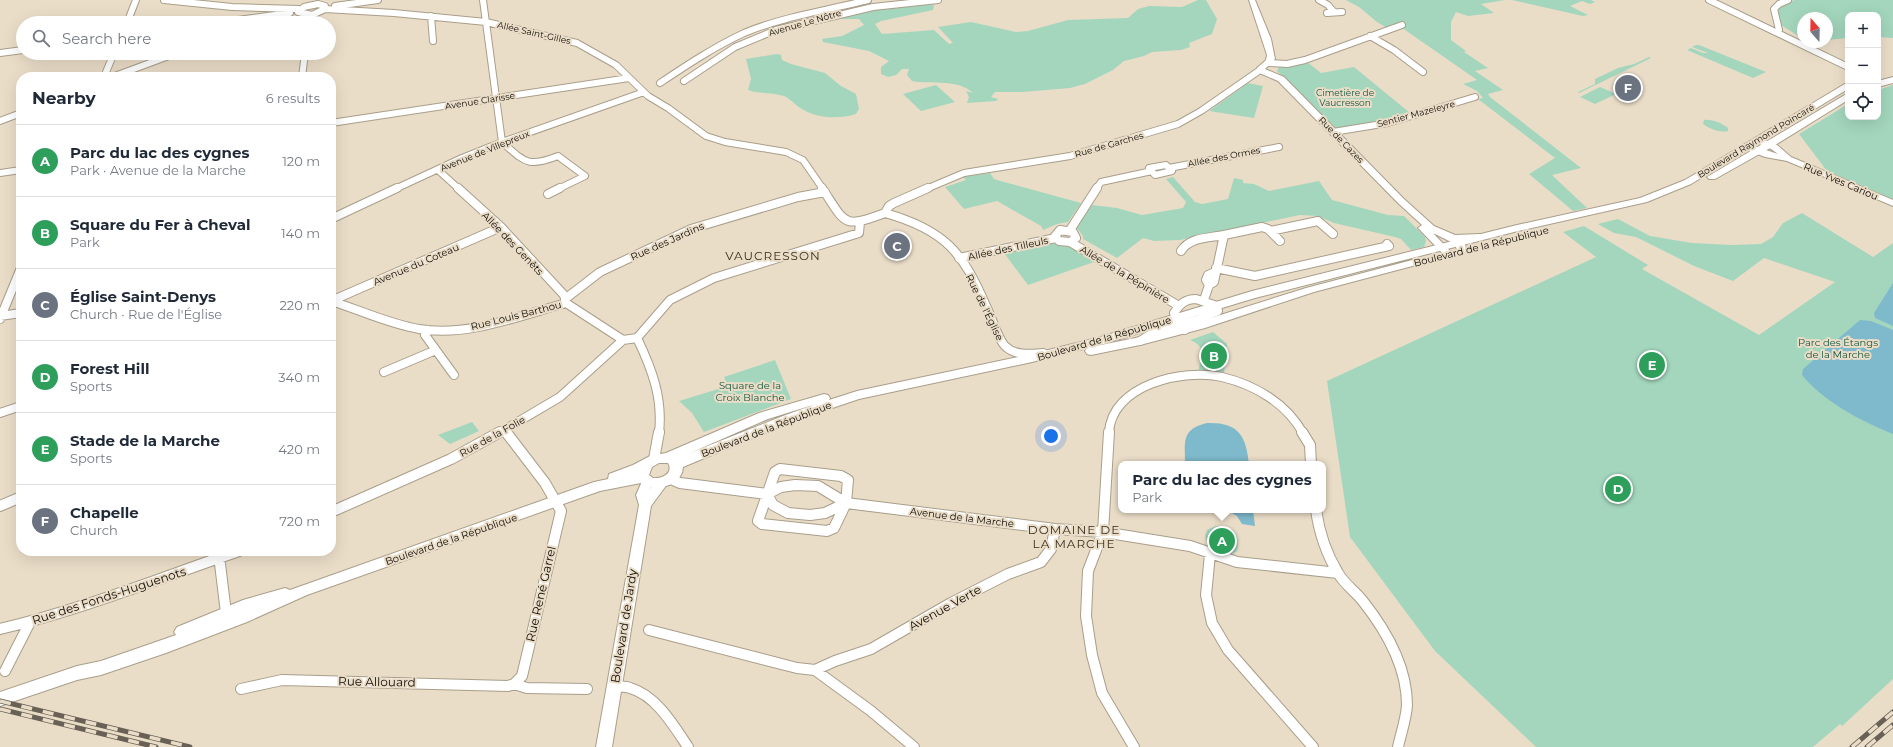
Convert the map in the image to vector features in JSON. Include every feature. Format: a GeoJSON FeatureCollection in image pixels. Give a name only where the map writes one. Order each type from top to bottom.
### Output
{"type":"FeatureCollection","features":[{"type":"Feature","properties":{"kind":"main road"},"geometry":{"type":"LineString","coordinates":[[1881,80],[1893,75]]}},
{"type":"Feature","properties":{"kind":"main road"},"geometry":{"type":"LineString","coordinates":[[1881,81],[1893,80]]}},
{"type":"Feature","properties":{"kind":"main road","name":"Boulevard Raymond Poincaré"},"geometry":{"type":"LineString","coordinates":[[1661,193],[1688,182],[1845,87]]}},
{"type":"Feature","properties":{"kind":"main road","name":"Boulevard Raymond Poincaré"},"geometry":{"type":"LineString","coordinates":[[1770,145],[1845,98]]}},
{"type":"Feature","properties":{"kind":"main road","name":"Boulevard de la République"},"geometry":{"type":"LineString","coordinates":[[1032,358],[1056,358],[1140,341],[1217,306],[1252,295],[1634,209],[1686,191],[1770,145]]}},
{"type":"Feature","properties":{"kind":"main road","name":"Boulevard de la République"},"geometry":{"type":"LineString","coordinates":[[1460,247],[1492,235],[1602,210],[1638,201],[1661,193]]}},
{"type":"Feature","properties":{"kind":"main road","name":"Boulevard de la République"},"geometry":{"type":"LineString","coordinates":[[0,699],[77,673],[101,668],[210,630],[302,591],[599,486],[650,462],[671,461],[857,394],[1032,358],[1180,324],[1310,290],[1444,251]]}},
{"type":"Feature","properties":{"kind":"main road"},"geometry":{"type":"LineString","coordinates":[[666,481],[676,474],[671,461]]}},
{"type":"Feature","properties":{"kind":"main road"},"geometry":{"type":"LineString","coordinates":[[645,480],[642,471],[650,462]]}},
{"type":"Feature","properties":{"kind":"main road","name":"Boulevard de la République"},"geometry":{"type":"LineString","coordinates":[[599,486],[645,480],[666,481]]}},
{"type":"Feature","properties":{"kind":"main road","name":"Boulevard de la République"},"geometry":{"type":"LineString","coordinates":[[77,673],[100,662],[179,633],[269,597],[302,591]]}},
{"type":"Feature","properties":{"kind":"street"},"geometry":{"type":"LineString","coordinates":[[130,16],[136,0]]}},
{"type":"Feature","properties":{"kind":"street"},"geometry":{"type":"LineString","coordinates":[[164,0],[232,7],[299,11],[312,15],[325,7],[343,0]]}},
{"type":"Feature","properties":{"kind":"street"},"geometry":{"type":"LineString","coordinates":[[286,16],[299,11],[313,2],[325,7],[378,0]]}},
{"type":"Feature","properties":{"kind":"street"},"geometry":{"type":"LineString","coordinates":[[483,0],[502,142],[527,162],[538,163],[558,156],[586,176],[548,194]]}},
{"type":"Feature","properties":{"kind":"street","name":"Avenue Le Nôtre"},"geometry":{"type":"LineString","coordinates":[[660,83],[719,45],[744,33],[763,26],[868,0]]}},
{"type":"Feature","properties":{"kind":"street","name":"Avenue Le Nôtre"},"geometry":{"type":"LineString","coordinates":[[684,81],[731,50],[770,33],[849,11],[874,6],[938,0]]}},
{"type":"Feature","properties":{"kind":"street"},"geometry":{"type":"LineString","coordinates":[[1252,0],[1271,54],[1269,62],[1283,65],[1314,57],[1402,25]]}},
{"type":"Feature","properties":{"kind":"street"},"geometry":{"type":"LineString","coordinates":[[1319,0],[1328,5],[1334,12]]}},
{"type":"Feature","properties":{"kind":"street"},"geometry":{"type":"LineString","coordinates":[[1709,0],[1845,66]]}},
{"type":"Feature","properties":{"kind":"street"},"geometry":{"type":"LineString","coordinates":[[1779,30],[1774,9],[1779,4],[1788,0]]}},
{"type":"Feature","properties":{"kind":"street","name":"Allée Saint-Gilles"},"geometry":{"type":"LineString","coordinates":[[325,7],[486,22],[577,43],[616,65],[629,78],[636,82],[644,92],[672,111],[701,134],[711,139],[786,152],[803,160],[844,220],[848,222],[860,222]]}},
{"type":"Feature","properties":{"kind":"street"},"geometry":{"type":"LineString","coordinates":[[264,16],[299,11]]}},
{"type":"Feature","properties":{"kind":"street"},"geometry":{"type":"LineString","coordinates":[[1327,13],[1342,12]]}},
{"type":"Feature","properties":{"kind":"street"},"geometry":{"type":"LineString","coordinates":[[431,16],[433,41]]}},
{"type":"Feature","properties":{"kind":"street"},"geometry":{"type":"LineString","coordinates":[[1772,30],[1779,30],[1786,33],[1792,40]]}},
{"type":"Feature","properties":{"kind":"street"},"geometry":{"type":"LineString","coordinates":[[1370,36],[1394,50],[1423,72]]}},
{"type":"Feature","properties":{"kind":"street"},"geometry":{"type":"LineString","coordinates":[[0,53],[16,51]]}},
{"type":"Feature","properties":{"kind":"street"},"geometry":{"type":"LineString","coordinates":[[106,72],[111,60]]}},
{"type":"Feature","properties":{"kind":"street"},"geometry":{"type":"LineString","coordinates":[[126,72],[158,60]]}},
{"type":"Feature","properties":{"kind":"street"},"geometry":{"type":"LineString","coordinates":[[303,72],[305,60]]}},
{"type":"Feature","properties":{"kind":"street","name":"Rue de Garches"},"geometry":{"type":"LineString","coordinates":[[860,222],[885,213],[889,206],[894,203],[964,174],[1070,156],[1178,124],[1201,111],[1260,70],[1269,62]]}},
{"type":"Feature","properties":{"kind":"street","name":"Rue de Cazes"},"geometry":{"type":"LineString","coordinates":[[1260,70],[1281,79],[1401,201],[1431,228],[1446,236],[1461,239],[1492,235]]}},
{"type":"Feature","properties":{"kind":"street","name":"Avenue Clarisse"},"geometry":{"type":"LineString","coordinates":[[336,122],[629,78]]}},
{"type":"Feature","properties":{"kind":"street","name":"Avenue de Villepreux"},"geometry":{"type":"LineString","coordinates":[[336,217],[502,142],[644,92]]}},
{"type":"Feature","properties":{"kind":"street","name":"Sentier Mazeleyre"},"geometry":{"type":"LineString","coordinates":[[1333,132],[1388,123],[1475,97]]}},
{"type":"Feature","properties":{"kind":"street"},"geometry":{"type":"LineString","coordinates":[[0,122],[16,115]]}},
{"type":"Feature","properties":{"kind":"street","name":"Rue Yves Cariou"},"geometry":{"type":"LineString","coordinates":[[1758,140],[1770,145],[1778,154]]}},
{"type":"Feature","properties":{"kind":"street","name":"Allée des Ormes"},"geometry":{"type":"LineString","coordinates":[[1070,230],[1101,182],[1152,171],[1155,175],[1172,172],[1169,168],[1279,147]]}},
{"type":"Feature","properties":{"kind":"street","name":"Rue Yves Cariou"},"geometry":{"type":"LineString","coordinates":[[1748,147],[1758,152],[1778,154],[1893,204]]}},
{"type":"Feature","properties":{"kind":"street","name":"Allée des Genêts"},"geometry":{"type":"LineString","coordinates":[[438,170],[501,227],[564,295],[565,301]]}},
{"type":"Feature","properties":{"kind":"street"},"geometry":{"type":"LineString","coordinates":[[0,173],[16,171]]}},
{"type":"Feature","properties":{"kind":"street","name":"Rue des Jardins"},"geometry":{"type":"LineString","coordinates":[[565,301],[587,280],[600,272],[691,229],[791,199],[825,192]]}},
{"type":"Feature","properties":{"kind":"street","name":"Rue de Cazes"},"geometry":{"type":"LineString","coordinates":[[1401,201],[1444,251]]}},
{"type":"Feature","properties":{"kind":"street","name":"Rue de l'Église"},"geometry":{"type":"LineString","coordinates":[[885,213],[901,217],[930,230],[947,243],[976,284],[1004,345],[1011,352],[1023,354],[1055,352]]}},
{"type":"Feature","properties":{"kind":"street"},"geometry":{"type":"LineString","coordinates":[[1270,231],[1318,220],[1333,234]]}},
{"type":"Feature","properties":{"kind":"street"},"geometry":{"type":"LineString","coordinates":[[623,340],[637,338],[670,300],[714,278],[854,235],[859,233],[860,222]]}},
{"type":"Feature","properties":{"kind":"street","name":"Avenue du Coteau"},"geometry":{"type":"LineString","coordinates":[[336,299],[501,227]]}},
{"type":"Feature","properties":{"kind":"street"},"geometry":{"type":"LineString","coordinates":[[1181,251],[1184,245],[1191,242],[1255,227],[1262,227],[1270,231],[1280,241]]}},
{"type":"Feature","properties":{"kind":"street"},"geometry":{"type":"LineString","coordinates":[[1056,238],[1057,232],[1070,230],[1076,236],[1072,241]]}},
{"type":"Feature","properties":{"kind":"street"},"geometry":{"type":"LineString","coordinates":[[1204,300],[1209,285],[1206,280],[1208,276],[1216,270],[1224,235]]}},
{"type":"Feature","properties":{"kind":"street"},"geometry":{"type":"LineString","coordinates":[[1446,236],[1460,247]]}},
{"type":"Feature","properties":{"kind":"street","name":"Allée des Tilleuls"},"geometry":{"type":"LineString","coordinates":[[959,258],[1056,238]]}},
{"type":"Feature","properties":{"kind":"street","name":"Allée de la Pépinière"},"geometry":{"type":"LineString","coordinates":[[1056,238],[1062,242],[1072,241],[1181,304]]}},
{"type":"Feature","properties":{"kind":"street"},"geometry":{"type":"LineString","coordinates":[[1216,270],[1255,276],[1389,246],[1387,244]]}},
{"type":"Feature","properties":{"kind":"street"},"geometry":{"type":"LineString","coordinates":[[0,317],[16,280]]}},
{"type":"Feature","properties":{"kind":"street"},"geometry":{"type":"LineString","coordinates":[[1180,324],[1174,313],[1181,304],[1196,299],[1204,300],[1217,306]]}},
{"type":"Feature","properties":{"kind":"street","name":"Rue Louis Barthou"},"geometry":{"type":"LineString","coordinates":[[336,303],[391,323],[428,330],[482,326],[565,301],[623,340]]}},
{"type":"Feature","properties":{"kind":"street"},"geometry":{"type":"LineString","coordinates":[[0,317],[16,314]]}},
{"type":"Feature","properties":{"kind":"street"},"geometry":{"type":"LineString","coordinates":[[428,330],[425,335],[454,375]]}},
{"type":"Feature","properties":{"kind":"street"},"geometry":{"type":"LineString","coordinates":[[637,338],[652,371],[658,394],[659,430],[657,448],[650,462]]}},
{"type":"Feature","properties":{"kind":"street","name":"Rue de la Folie"},"geometry":{"type":"LineString","coordinates":[[336,510],[451,459],[504,430],[560,396],[623,340]]}},
{"type":"Feature","properties":{"kind":"street"},"geometry":{"type":"LineString","coordinates":[[384,372],[436,350]]}},
{"type":"Feature","properties":{"kind":"street"},"geometry":{"type":"LineString","coordinates":[[1134,747],[1102,693],[1092,655],[1086,616],[1088,571],[1103,532],[1109,428],[1116,410],[1133,392],[1160,380],[1179,376],[1198,375],[1221,377],[1249,386],[1278,403],[1296,421],[1310,446],[1311,461]]}},
{"type":"Feature","properties":{"kind":"street"},"geometry":{"type":"LineString","coordinates":[[0,413],[16,408]]}},
{"type":"Feature","properties":{"kind":"street"},"geometry":{"type":"LineString","coordinates":[[504,430],[557,501]]}},
{"type":"Feature","properties":{"kind":"street"},"geometry":{"type":"LineString","coordinates":[[780,470],[841,476],[848,480],[846,503],[834,528],[827,531],[762,524],[758,521],[775,472],[780,470]]}},
{"type":"Feature","properties":{"kind":"street","name":"Boulevard de Jardy"},"geometry":{"type":"LineString","coordinates":[[604,747],[645,505],[642,496],[645,480]]}},
{"type":"Feature","properties":{"kind":"street"},"geometry":{"type":"LineString","coordinates":[[666,481],[767,494]]}},
{"type":"Feature","properties":{"kind":"street","name":"Boulevard de Jardy"},"geometry":{"type":"LineString","coordinates":[[645,505],[666,481]]}},
{"type":"Feature","properties":{"kind":"street","name":"Avenue de la Marche"},"geometry":{"type":"LineString","coordinates":[[767,494],[781,487],[795,484],[818,486],[846,503],[1055,528],[1103,532],[1190,546],[1237,562],[1338,573]]}},
{"type":"Feature","properties":{"kind":"street"},"geometry":{"type":"LineString","coordinates":[[767,494],[773,505],[788,513],[810,515],[825,513],[846,503]]}},
{"type":"Feature","properties":{"kind":"street"},"geometry":{"type":"LineString","coordinates":[[0,506],[16,499]]}},
{"type":"Feature","properties":{"kind":"street","name":"Rue René Garrel"},"geometry":{"type":"LineString","coordinates":[[514,684],[522,676],[561,511],[557,501]]}},
{"type":"Feature","properties":{"kind":"street"},"geometry":{"type":"LineString","coordinates":[[1317,513],[1322,534],[1338,573],[1363,601],[1384,632],[1398,658],[1405,687],[1405,720],[1398,747]]}},
{"type":"Feature","properties":{"kind":"street","name":"Avenue Verte"},"geometry":{"type":"LineString","coordinates":[[815,670],[835,661],[871,649],[951,603],[1008,574],[1041,562],[1052,548],[1055,528]]}},
{"type":"Feature","properties":{"kind":"street"},"geometry":{"type":"LineString","coordinates":[[1210,554],[1206,595],[1212,623],[1228,650],[1313,747]]}},
{"type":"Feature","properties":{"kind":"street","name":"Rue des Fonds-Huguenots"},"geometry":{"type":"LineString","coordinates":[[0,629],[30,622],[213,556]]}},
{"type":"Feature","properties":{"kind":"street"},"geometry":{"type":"LineString","coordinates":[[216,556],[220,564],[226,613]]}},
{"type":"Feature","properties":{"kind":"street"},"geometry":{"type":"LineString","coordinates":[[226,613],[242,617]]}},
{"type":"Feature","properties":{"kind":"street"},"geometry":{"type":"LineString","coordinates":[[210,630],[226,613]]}},
{"type":"Feature","properties":{"kind":"street"},"geometry":{"type":"LineString","coordinates":[[5,671],[30,622]]}},
{"type":"Feature","properties":{"kind":"street"},"geometry":{"type":"LineString","coordinates":[[649,630],[797,668],[815,670],[872,711],[914,747]]}},
{"type":"Feature","properties":{"kind":"street","name":"Rue Allouard"},"geometry":{"type":"LineString","coordinates":[[241,689],[282,680],[508,686],[514,684],[527,688],[587,689]]}},
{"type":"Feature","properties":{"kind":"street"},"geometry":{"type":"LineString","coordinates":[[614,686],[631,688],[647,698],[667,716],[688,747]]}},
{"type":"Feature","properties":{"kind":"green space"},"geometry":{"type":"Polygon","coordinates":[[[1198,0],[1206,0],[1217,19],[1212,34],[1189,43],[1190,47],[1181,50],[1152,52],[1144,56],[1124,61],[1113,70],[1085,84],[1070,88],[1023,92],[995,92],[991,97],[998,99],[996,101],[967,103],[969,97],[966,91],[973,93],[967,88],[960,85],[912,81],[907,75],[909,69],[902,69],[896,75],[888,77],[881,74],[881,67],[889,61],[869,51],[823,42],[822,39],[842,36],[864,25],[859,19],[841,19],[847,15],[871,9],[934,5],[933,10],[881,21],[875,24],[882,34],[934,30],[949,44],[953,43],[938,27],[971,22],[1016,32],[1028,31],[1068,20],[1128,18],[1138,9],[1149,6],[1182,7],[1198,0]]]}},
{"type":"Feature","properties":{"kind":"green space"},"geometry":{"type":"Polygon","coordinates":[[[1346,0],[1505,0],[1481,4],[1494,13],[1468,16],[1456,12],[1451,22],[1451,40],[1466,51],[1464,52],[1488,68],[1475,71],[1503,90],[1488,94],[1490,97],[1581,168],[1552,175],[1587,208],[1573,211],[1529,174],[1555,158],[1478,99],[1483,98],[1477,91],[1463,84],[1477,80],[1398,25],[1387,28],[1359,7],[1346,0]]]}},
{"type":"Feature","properties":{"kind":"green space"},"geometry":{"type":"Polygon","coordinates":[[[1512,0],[1591,0],[1595,2],[1590,4],[1582,1],[1570,6],[1588,15],[1583,16],[1512,0]]]}},
{"type":"Feature","properties":{"kind":"green space"},"geometry":{"type":"Polygon","coordinates":[[[1795,0],[1893,0],[1893,38],[1881,37],[1881,12],[1845,12],[1845,38],[1833,39],[1833,12],[1797,12],[1797,35],[1781,25],[1776,8],[1784,3],[1795,0]]]}},
{"type":"Feature","properties":{"kind":"green space"},"geometry":{"type":"Polygon","coordinates":[[[1696,45],[1766,72],[1753,78],[1687,50],[1691,48],[1703,53],[1708,53],[1692,47],[1696,45]]]}},
{"type":"Feature","properties":{"kind":"green space"},"geometry":{"type":"Polygon","coordinates":[[[777,54],[781,55],[782,60],[791,64],[825,73],[841,86],[856,94],[859,109],[856,114],[843,117],[815,115],[802,109],[784,96],[748,90],[751,79],[746,59],[777,54]]]}},
{"type":"Feature","properties":{"kind":"green space"},"geometry":{"type":"Polygon","coordinates":[[[1649,57],[1651,58],[1579,93],[1578,92],[1595,84],[1595,79],[1618,68],[1634,64],[1649,57]]]}},
{"type":"Feature","properties":{"kind":"green space","name":"Cimetière de Vaucresson"},"geometry":{"type":"Polygon","coordinates":[[[1306,61],[1321,73],[1354,67],[1410,113],[1386,120],[1338,129],[1334,128],[1277,71],[1279,67],[1306,61]]]}},
{"type":"Feature","properties":{"kind":"green space"},"geometry":{"type":"Polygon","coordinates":[[[1248,83],[1263,86],[1254,118],[1209,111],[1248,83]]]}},
{"type":"Feature","properties":{"kind":"green space"},"geometry":{"type":"Polygon","coordinates":[[[936,85],[955,102],[921,111],[903,94],[936,85]]]}},
{"type":"Feature","properties":{"kind":"green space"},"geometry":{"type":"Polygon","coordinates":[[[1893,85],[1893,199],[1827,171],[1799,134],[1845,106],[1845,120],[1881,120],[1881,89],[1893,85]]]}},
{"type":"Feature","properties":{"kind":"green space"},"geometry":{"type":"Polygon","coordinates":[[[1600,87],[1616,94],[1595,104],[1580,97],[1600,87]]]}},
{"type":"Feature","properties":{"kind":"green space"},"geometry":{"type":"Polygon","coordinates":[[[1704,120],[1711,120],[1720,123],[1728,128],[1728,131],[1718,131],[1712,129],[1703,124],[1704,120]]]}},
{"type":"Feature","properties":{"kind":"green space"},"geometry":{"type":"Polygon","coordinates":[[[990,173],[994,179],[1081,203],[1068,222],[1057,224],[1043,230],[1041,226],[997,201],[964,209],[945,187],[966,180],[963,177],[990,173]]]}},
{"type":"Feature","properties":{"kind":"green space"},"geometry":{"type":"Polygon","coordinates":[[[1173,177],[1195,202],[1202,204],[1228,199],[1234,178],[1243,180],[1243,183],[1254,184],[1269,191],[1319,181],[1332,200],[1388,215],[1404,216],[1425,237],[1426,241],[1424,247],[1411,250],[1401,239],[1395,237],[1334,223],[1318,216],[1300,215],[1180,240],[1154,241],[1143,238],[1117,258],[1083,239],[1083,236],[1076,227],[1092,205],[1117,208],[1142,215],[1183,208],[1186,202],[1166,179],[1173,177]]]}},
{"type":"Feature","properties":{"kind":"green space","name":"Parc des Étangs de la Marche"},"geometry":{"type":"Polygon","coordinates":[[[1802,213],[1873,257],[1893,243],[1893,679],[1842,726],[1840,724],[1813,747],[1536,747],[1435,651],[1350,537],[1327,381],[1596,257],[1563,232],[1584,226],[1648,265],[1642,269],[1759,335],[1835,282],[1764,258],[1733,281],[1694,266],[1636,237],[1614,233],[1598,224],[1618,219],[1650,236],[1692,243],[1731,245],[1761,244],[1773,237],[1783,223],[1802,213]]]}},
{"type":"Feature","properties":{"kind":"green space"},"geometry":{"type":"Polygon","coordinates":[[[1051,243],[1074,247],[1097,261],[1028,285],[1004,253],[1051,243]]]}},
{"type":"Feature","properties":{"kind":"green space"},"geometry":{"type":"Polygon","coordinates":[[[1213,332],[1227,344],[1224,373],[1198,373],[1202,354],[1200,346],[1190,340],[1213,332]]]}},
{"type":"Feature","properties":{"kind":"green space","name":"Square de la Croix Blanche"},"geometry":{"type":"Polygon","coordinates":[[[775,360],[791,399],[704,432],[692,413],[679,401],[728,386],[724,377],[775,360]]]}},
{"type":"Feature","properties":{"kind":"green space"},"geometry":{"type":"Polygon","coordinates":[[[472,422],[479,431],[450,444],[438,435],[472,422]]]}},
{"type":"Feature","properties":{"kind":"green space"},"geometry":{"type":"Polygon","coordinates":[[[1216,526],[1228,528],[1234,531],[1238,541],[1237,551],[1232,554],[1224,552],[1209,543],[1205,536],[1207,530],[1216,526]]]}},
{"type":"Feature","properties":{"kind":"water"},"geometry":{"type":"Polygon","coordinates":[[[1893,283],[1893,326],[1875,318],[1874,313],[1893,283]]]}},
{"type":"Feature","properties":{"kind":"water"},"geometry":{"type":"Polygon","coordinates":[[[1860,320],[1871,321],[1893,330],[1893,434],[1844,410],[1821,394],[1802,375],[1803,369],[1860,320]]]}},
{"type":"Feature","properties":{"kind":"water"},"geometry":{"type":"Polygon","coordinates":[[[1207,423],[1218,423],[1233,428],[1243,438],[1246,445],[1249,461],[1185,461],[1186,438],[1193,429],[1207,423]]]}},
{"type":"Feature","properties":{"kind":"water"},"geometry":{"type":"Polygon","coordinates":[[[1232,513],[1253,513],[1255,526],[1242,524],[1237,516],[1232,513]]]}},
{"type":"Feature","properties":{"kind":"railway"},"geometry":{"type":"LineString","coordinates":[[0,701],[190,747]]}},
{"type":"Feature","properties":{"kind":"railway"},"geometry":{"type":"LineString","coordinates":[[0,709],[156,747]]}},
{"type":"Feature","properties":{"kind":"railway"},"geometry":{"type":"LineString","coordinates":[[1852,747],[1893,712]]}},
{"type":"Feature","properties":{"kind":"railway"},"geometry":{"type":"LineString","coordinates":[[1867,747],[1893,725]]}},
{"type":"Feature","properties":{"kind":"place","name":"Chapelle"},"geometry":{"type":"Point","coordinates":[1628,88]}},
{"type":"Feature","properties":{"kind":"place","name":"Église Saint-Denys"},"geometry":{"type":"Point","coordinates":[897,246]}},
{"type":"Feature","properties":{"kind":"place","name":"Square du Fer à Cheval"},"geometry":{"type":"Point","coordinates":[1214,356]}},
{"type":"Feature","properties":{"kind":"place","name":"Stade de la Marche"},"geometry":{"type":"Point","coordinates":[1652,365]}},
{"type":"Feature","properties":{"kind":"place","name":"Forest Hill"},"geometry":{"type":"Point","coordinates":[1618,489]}},
{"type":"Feature","properties":{"kind":"place","name":"Parc du lac des cygnes"},"geometry":{"type":"Point","coordinates":[1222,541]}},
{"type":"Feature","properties":{"kind":"district","name":"VAUCRESSON"},"geometry":{"type":"Point","coordinates":[773,256]}},
{"type":"Feature","properties":{"kind":"district","name":"DOMAINE DE LA MARCHE"},"geometry":{"type":"Point","coordinates":[1074,537]}}]}
